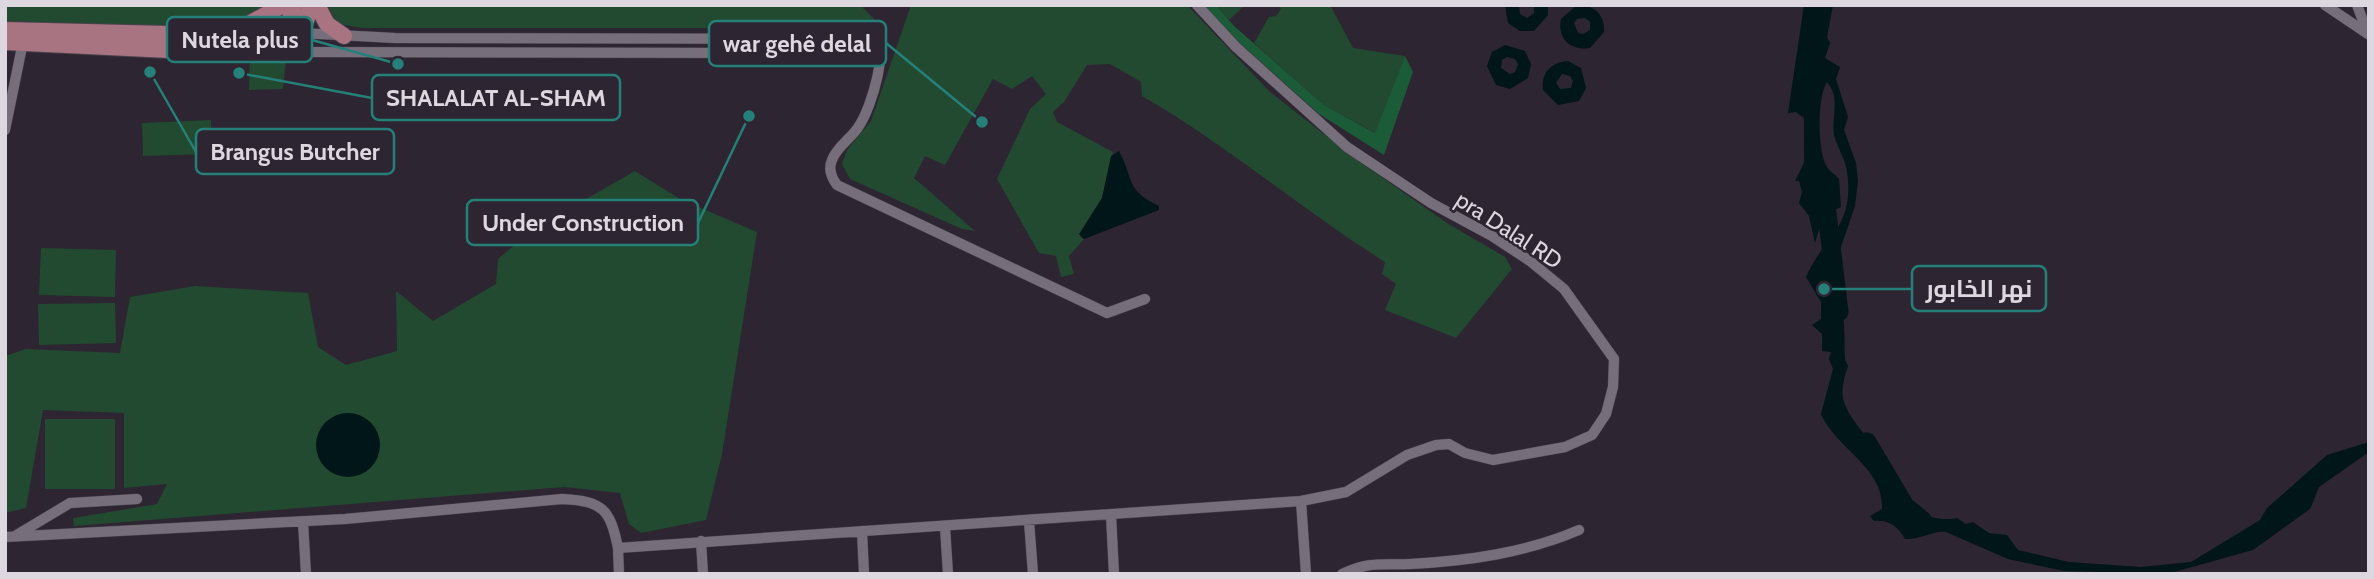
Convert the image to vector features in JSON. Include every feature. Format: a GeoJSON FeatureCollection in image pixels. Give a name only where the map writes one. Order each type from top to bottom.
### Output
{"type":"FeatureCollection","features":[{"type":"Feature","properties":{"kind":"main road"},"geometry":{"type":"LineString","coordinates":[[222,34],[246,28],[283,5]]}},
{"type":"Feature","properties":{"kind":"main road"},"geometry":{"type":"LineString","coordinates":[[5,43],[23,41],[210,52],[288,52],[294,5]]}},
{"type":"Feature","properties":{"kind":"main road"},"geometry":{"type":"LineString","coordinates":[[292,34],[311,5]]}},
{"type":"Feature","properties":{"kind":"main road"},"geometry":{"type":"LineString","coordinates":[[317,5],[327,24],[344,36]]}},
{"type":"Feature","properties":{"kind":"main road"},"geometry":{"type":"LineString","coordinates":[[5,30],[292,34]]}},
{"type":"Feature","properties":{"kind":"street","name":"pra Dalal RD"},"geometry":{"type":"LineString","coordinates":[[618,548],[1301,501],[1346,492],[1406,455],[1436,445],[1450,444],[1465,453],[1493,460],[1565,447],[1592,435],[1606,414],[1613,387],[1614,359],[1563,289],[1492,236],[1431,203],[1347,147],[1236,47],[1197,5]]}},
{"type":"Feature","properties":{"kind":"street"},"geometry":{"type":"LineString","coordinates":[[2325,5],[2368,34]]}},
{"type":"Feature","properties":{"kind":"street"},"geometry":{"type":"LineString","coordinates":[[2357,5],[2368,34]]}},
{"type":"Feature","properties":{"kind":"street"},"geometry":{"type":"LineString","coordinates":[[292,34],[395,38],[833,39],[865,27],[874,28],[881,36],[882,47],[860,125],[831,161],[830,170],[837,185],[1107,313],[1144,299]]}},
{"type":"Feature","properties":{"kind":"street"},"geometry":{"type":"LineString","coordinates":[[394,53],[395,38]]}},
{"type":"Feature","properties":{"kind":"street"},"geometry":{"type":"LineString","coordinates":[[288,52],[820,52],[829,49],[833,39]]}},
{"type":"Feature","properties":{"kind":"street"},"geometry":{"type":"LineString","coordinates":[[5,130],[23,41]]}},
{"type":"Feature","properties":{"kind":"street"},"geometry":{"type":"LineString","coordinates":[[10,537],[70,503],[137,499]]}},
{"type":"Feature","properties":{"kind":"street"},"geometry":{"type":"LineString","coordinates":[[10,537],[303,522],[562,499],[583,500],[602,507],[612,519],[618,548],[619,574]]}},
{"type":"Feature","properties":{"kind":"street"},"geometry":{"type":"LineString","coordinates":[[1301,501],[1306,574]]}},
{"type":"Feature","properties":{"kind":"street"},"geometry":{"type":"LineString","coordinates":[[1111,515],[1114,574]]}},
{"type":"Feature","properties":{"kind":"street"},"geometry":{"type":"LineString","coordinates":[[1029,521],[1033,574]]}},
{"type":"Feature","properties":{"kind":"street"},"geometry":{"type":"LineString","coordinates":[[303,522],[306,574]]}},
{"type":"Feature","properties":{"kind":"street"},"geometry":{"type":"LineString","coordinates":[[946,527],[948,574]]}},
{"type":"Feature","properties":{"kind":"street"},"geometry":{"type":"LineString","coordinates":[[1342,574],[1366,563],[1410,564],[1497,556],[1542,546],[1579,530]]}},
{"type":"Feature","properties":{"kind":"street"},"geometry":{"type":"LineString","coordinates":[[862,531],[864,574]]}},
{"type":"Feature","properties":{"kind":"street"},"geometry":{"type":"LineString","coordinates":[[701,541],[703,574]]}},
{"type":"Feature","properties":{"kind":"green space"},"geometry":{"type":"Polygon","coordinates":[[[5,5],[272,5],[235,24],[213,28],[5,21],[5,5]]]}},
{"type":"Feature","properties":{"kind":"green space"},"geometry":{"type":"Polygon","coordinates":[[[327,5],[866,5],[863,8],[878,23],[874,28],[362,28],[338,24],[327,5]]]}},
{"type":"Feature","properties":{"kind":"green space"},"geometry":{"type":"Polygon","coordinates":[[[911,5],[1187,5],[1270,92],[1357,160],[1450,225],[1505,257],[1512,269],[1456,338],[1385,310],[1396,284],[1382,274],[1385,262],[1204,135],[1142,96],[1141,82],[1110,64],[1087,65],[1064,102],[1053,112],[1057,122],[1113,152],[1102,198],[1080,237],[1084,239],[1069,256],[1074,274],[1061,277],[1056,256],[1039,253],[997,179],[1030,109],[1046,94],[1032,76],[1012,89],[993,79],[945,165],[925,156],[914,178],[975,231],[962,229],[850,179],[842,164],[847,150],[871,121],[911,5]]]}},
{"type":"Feature","properties":{"kind":"green space"},"geometry":{"type":"Polygon","coordinates":[[[1202,5],[1216,5],[1234,26],[1324,105],[1375,133],[1405,56],[1413,72],[1384,155],[1319,114],[1234,38],[1202,5]]]}},
{"type":"Feature","properties":{"kind":"green space"},"geometry":{"type":"Polygon","coordinates":[[[1216,5],[1245,5],[1229,20],[1216,5]]]}},
{"type":"Feature","properties":{"kind":"green space"},"geometry":{"type":"Polygon","coordinates":[[[1277,5],[1330,5],[1353,48],[1405,56],[1376,133],[1324,105],[1254,43],[1269,17],[1276,16],[1281,9],[1277,5]]]}},
{"type":"Feature","properties":{"kind":"green space"},"geometry":{"type":"Polygon","coordinates":[[[250,59],[286,59],[283,89],[249,90],[250,59]]]}},
{"type":"Feature","properties":{"kind":"green space"},"geometry":{"type":"Polygon","coordinates":[[[211,120],[212,154],[143,156],[142,123],[211,120]]]}},
{"type":"Feature","properties":{"kind":"green space"},"geometry":{"type":"Polygon","coordinates":[[[635,171],[680,199],[757,232],[722,454],[706,520],[641,533],[629,524],[620,493],[565,487],[74,526],[73,518],[157,504],[167,484],[124,488],[124,413],[43,410],[26,508],[5,513],[5,356],[26,349],[120,353],[130,297],[195,286],[308,293],[318,347],[346,365],[397,351],[396,291],[433,321],[496,284],[498,259],[532,230],[635,171]]]}},
{"type":"Feature","properties":{"kind":"green space"},"geometry":{"type":"Polygon","coordinates":[[[41,248],[116,250],[115,297],[39,295],[41,248]]]}},
{"type":"Feature","properties":{"kind":"green space"},"geometry":{"type":"Polygon","coordinates":[[[115,303],[116,343],[39,345],[38,304],[115,303]]]}},
{"type":"Feature","properties":{"kind":"green space"},"geometry":{"type":"Polygon","coordinates":[[[45,419],[115,419],[115,489],[45,489],[45,419]]]}},
{"type":"Feature","properties":{"kind":"shaded area"},"geometry":{"type":"Polygon","coordinates":[[[1505,5],[1519,5],[1520,14],[1527,18],[1534,13],[1534,5],[1548,5],[1548,15],[1534,31],[1520,31],[1508,23],[1505,5]]]}},
{"type":"Feature","properties":{"kind":"shaded area"},"geometry":{"type":"Polygon","coordinates":[[[1577,5],[1589,7],[1603,20],[1604,32],[1590,48],[1576,47],[1566,42],[1563,37],[1561,19],[1577,5]],[[1585,18],[1577,19],[1574,23],[1578,33],[1583,34],[1590,30],[1590,22],[1585,18]]]}},
{"type":"Feature","properties":{"kind":"shaded area"},"geometry":{"type":"Polygon","coordinates":[[[1804,5],[1833,5],[1827,37],[1830,43],[1825,58],[1840,67],[1836,79],[1848,117],[1844,130],[1856,163],[1858,181],[1855,206],[1829,282],[1835,288],[1842,307],[1845,359],[1848,366],[1843,386],[1844,402],[1873,446],[1894,489],[1909,507],[1931,517],[1957,518],[1966,524],[1973,522],[1989,533],[2007,535],[2018,550],[2069,562],[2141,567],[2191,562],[2260,520],[2267,508],[2327,455],[2369,442],[2369,452],[2319,487],[2310,509],[2253,550],[2167,574],[2064,571],[2008,559],[1946,532],[1905,539],[1892,525],[1884,521],[1874,521],[1870,516],[1882,509],[1881,494],[1875,481],[1837,438],[1821,414],[1833,369],[1829,359],[1831,352],[1822,351],[1822,334],[1812,325],[1821,319],[1821,302],[1806,277],[1843,218],[1848,190],[1846,166],[1834,135],[1834,94],[1827,82],[1821,99],[1821,149],[1827,167],[1839,179],[1841,207],[1823,215],[1815,243],[1809,216],[1799,203],[1802,192],[1799,181],[1795,181],[1804,163],[1804,118],[1796,112],[1788,113],[1804,5]]]}},
{"type":"Feature","properties":{"kind":"shaded area"},"geometry":{"type":"Polygon","coordinates":[[[1505,45],[1525,51],[1531,64],[1528,78],[1510,89],[1496,85],[1487,66],[1492,52],[1505,45]],[[1507,57],[1502,60],[1501,68],[1510,74],[1515,72],[1518,64],[1515,59],[1507,57]]]}},
{"type":"Feature","properties":{"kind":"shaded area"},"geometry":{"type":"Polygon","coordinates":[[[1568,61],[1581,68],[1586,88],[1579,101],[1558,105],[1543,90],[1544,78],[1552,66],[1568,61]],[[1562,74],[1556,83],[1560,89],[1571,88],[1573,81],[1570,76],[1562,74]]]}},
{"type":"Feature","properties":{"kind":"shaded area"},"geometry":{"type":"Polygon","coordinates":[[[1119,151],[1135,189],[1159,206],[1159,210],[1084,239],[1079,234],[1102,198],[1111,156],[1119,151]]]}},
{"type":"Feature","properties":{"kind":"shaded area"},"geometry":{"type":"Polygon","coordinates":[[[348,413],[366,419],[374,427],[380,445],[374,463],[366,471],[348,477],[330,471],[322,463],[316,445],[322,427],[330,419],[348,413]]]}},
{"type":"Feature","properties":{"kind":"waterway"},"geometry":{"type":"LineString","coordinates":[[1824,189],[1839,312]]}},
{"type":"Feature","properties":{"kind":"waterway"},"geometry":{"type":"LineString","coordinates":[[1867,442],[1905,506],[1922,520]]}},
{"type":"Feature","properties":{"kind":"place","name":"Nutela plus"},"geometry":{"type":"Point","coordinates":[398,64]}},
{"type":"Feature","properties":{"kind":"place","name":"Brangus Butcher"},"geometry":{"type":"Point","coordinates":[150,72]}},
{"type":"Feature","properties":{"kind":"place","name":"SHALALAT AL-SHAM"},"geometry":{"type":"Point","coordinates":[239,73]}},
{"type":"Feature","properties":{"kind":"place","name":"Under Construction"},"geometry":{"type":"Point","coordinates":[749,116]}},
{"type":"Feature","properties":{"kind":"place","name":"war gehê delal"},"geometry":{"type":"Point","coordinates":[982,122]}},
{"type":"Feature","properties":{"kind":"place","name":"نهر الخابور"},"geometry":{"type":"Point","coordinates":[1824,289]}}]}
